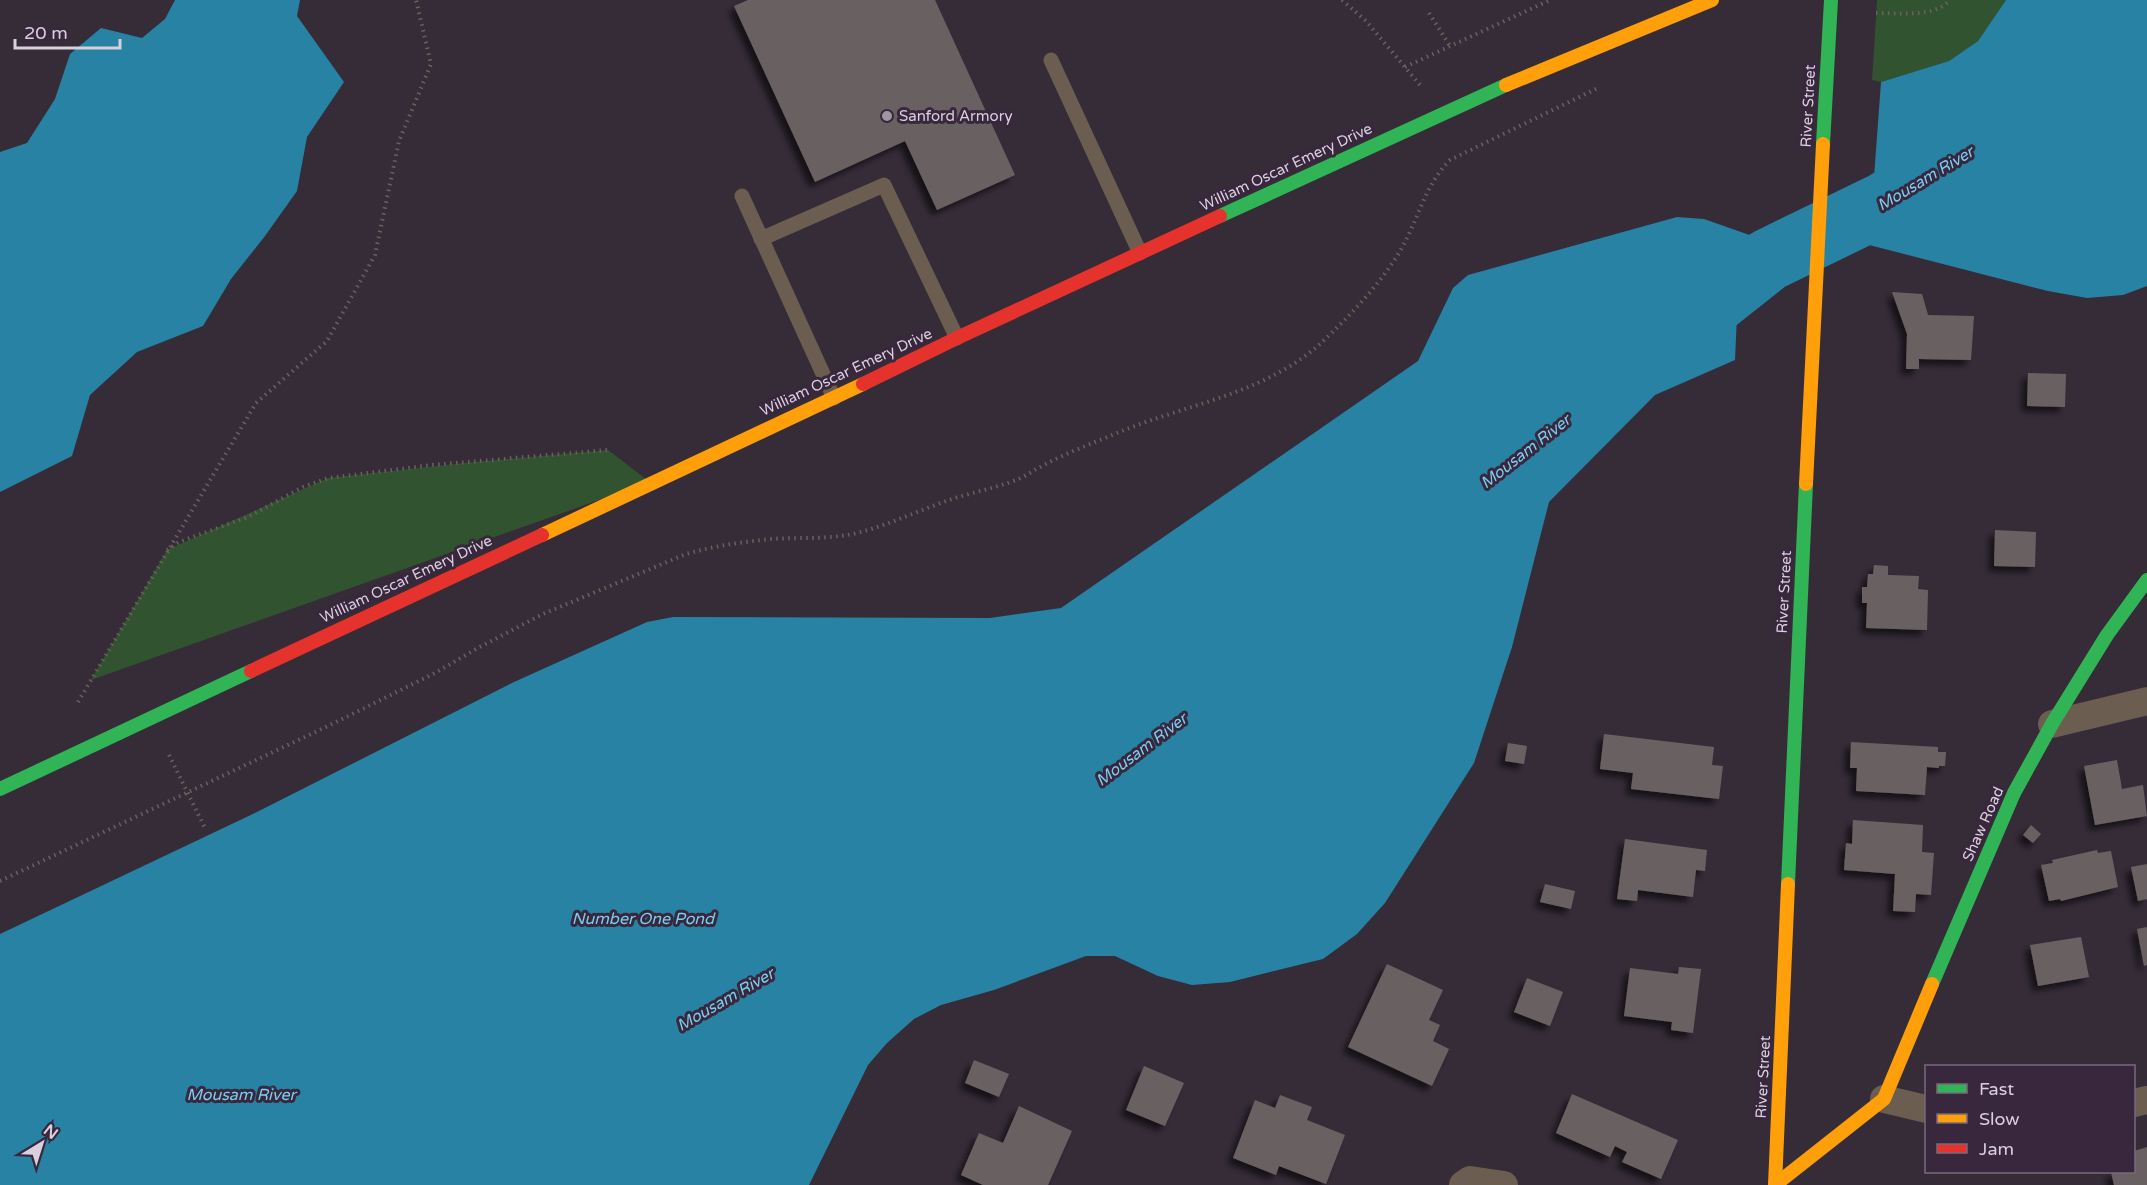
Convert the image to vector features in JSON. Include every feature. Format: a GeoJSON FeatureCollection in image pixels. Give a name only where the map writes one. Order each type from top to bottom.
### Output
{"type":"FeatureCollection","features":[{"type":"Feature","properties":{"kind":"street","name":"William Oscar Emery Drive"},"geometry":{"type":"LineString","coordinates":[[0,789],[834,398],[957,338],[1443,112],[1712,0]]}},
{"type":"Feature","properties":{"kind":"street","name":"River Street"},"geometry":{"type":"LineString","coordinates":[[1775,1185],[1815,299],[1831,0]]}},
{"type":"Feature","properties":{"kind":"street","name":"Shaw Road"},"geometry":{"type":"LineString","coordinates":[[1884,1099],[2010,803],[2052,724],[2107,635],[2147,580]]}},
{"type":"Feature","properties":{"kind":"street"},"geometry":{"type":"LineString","coordinates":[[2052,724],[2147,701]]}},
{"type":"Feature","properties":{"kind":"street","name":"River Street"},"geometry":{"type":"LineString","coordinates":[[1775,1185],[1884,1099]]}},
{"type":"Feature","properties":{"kind":"street"},"geometry":{"type":"LineString","coordinates":[[1884,1099],[1925,1109]]}},
{"type":"Feature","properties":{"kind":"street"},"geometry":{"type":"LineString","coordinates":[[1466,1183],[1504,1185]]}},
{"type":"Feature","properties":{"kind":"lane"},"geometry":{"type":"LineString","coordinates":[[1051,60],[1140,253]]}},
{"type":"Feature","properties":{"kind":"lane"},"geometry":{"type":"LineString","coordinates":[[761,239],[884,185],[957,338]]}},
{"type":"Feature","properties":{"kind":"lane"},"geometry":{"type":"LineString","coordinates":[[742,196],[834,398]]}},
{"type":"Feature","properties":{"kind":"path"},"geometry":{"type":"LineString","coordinates":[[78,702],[256,403],[327,340],[375,255],[399,141],[431,64],[416,0]]}},
{"type":"Feature","properties":{"kind":"path"},"geometry":{"type":"LineString","coordinates":[[1342,0],[1366,21],[1443,112]]}},
{"type":"Feature","properties":{"kind":"path"},"geometry":{"type":"LineString","coordinates":[[1405,67],[1550,0]]}},
{"type":"Feature","properties":{"kind":"path"},"geometry":{"type":"LineString","coordinates":[[1876,14],[1934,10],[1944,7],[1950,0]]}},
{"type":"Feature","properties":{"kind":"path"},"geometry":{"type":"LineString","coordinates":[[1430,13],[1450,46]]}},
{"type":"Feature","properties":{"kind":"path"},"geometry":{"type":"LineString","coordinates":[[0,880],[326,728],[543,614],[686,554],[710,547],[772,539],[836,537],[881,526],[939,504],[1013,481],[1125,430],[1219,399],[1261,381],[1310,352],[1346,319],[1397,256],[1408,238],[1430,186],[1450,160],[1610,82]]}},
{"type":"Feature","properties":{"kind":"path"},"geometry":{"type":"LineString","coordinates":[[167,550],[179,542],[248,517],[303,487],[328,478],[432,465],[608,450]]}},
{"type":"Feature","properties":{"kind":"path"},"geometry":{"type":"LineString","coordinates":[[170,755],[205,828]]}},
{"type":"Feature","properties":{"kind":"green space"},"geometry":{"type":"Polygon","coordinates":[[[1877,0],[2006,0],[1978,41],[1949,61],[1881,82],[1872,80],[1877,0]]]}},
{"type":"Feature","properties":{"kind":"green space"},"geometry":{"type":"Polygon","coordinates":[[[608,450],[650,482],[91,680],[167,550],[328,478],[608,450]]]}},
{"type":"Feature","properties":{"kind":"water"},"geometry":{"type":"Polygon","coordinates":[[[175,0],[300,0],[297,16],[344,82],[307,137],[297,191],[231,279],[203,326],[137,352],[90,395],[72,456],[0,492],[0,152],[27,143],[55,99],[70,54],[101,28],[142,38],[165,19],[175,0]]]}},
{"type":"Feature","properties":{"kind":"water"},"geometry":{"type":"Polygon","coordinates":[[[2006,0],[2147,0],[2147,286],[2123,295],[2087,298],[2048,291],[1869,245],[1881,82],[1949,61],[1978,41],[2006,0]]]}},
{"type":"Feature","properties":{"kind":"water","name":"Number One Pond"},"geometry":{"type":"Polygon","coordinates":[[[1677,217],[1704,219],[1758,238],[1768,260],[1767,300],[1737,315],[1735,360],[1655,395],[1549,502],[1512,647],[1474,763],[1385,903],[1357,934],[1323,959],[1230,982],[1192,985],[1158,976],[1115,956],[1086,956],[994,990],[941,1005],[914,1019],[887,1043],[868,1065],[809,1185],[0,1185],[0,934],[255,813],[514,682],[647,622],[673,617],[990,618],[1061,608],[1418,361],[1453,288],[1468,275],[1677,217]]]}},
{"type":"Feature","properties":{"kind":"building","name":"Sanford Armory"},"geometry":{"type":"Polygon","coordinates":[[[748,0],[935,0],[1015,175],[937,210],[905,141],[815,182],[734,6],[748,0]]]}},
{"type":"Feature","properties":{"kind":"building"},"geometry":{"type":"Polygon","coordinates":[[[1892,292],[1922,294],[1928,315],[1974,316],[1971,360],[1919,359],[1919,369],[1906,369],[1907,334],[1892,292]]]}},
{"type":"Feature","properties":{"kind":"building"},"geometry":{"type":"Polygon","coordinates":[[[2028,373],[2066,374],[2065,407],[2027,406],[2028,373]]]}},
{"type":"Feature","properties":{"kind":"building"},"geometry":{"type":"Polygon","coordinates":[[[1995,530],[2036,532],[2035,567],[1994,566],[1995,530]]]}},
{"type":"Feature","properties":{"kind":"building"},"geometry":{"type":"Polygon","coordinates":[[[1874,565],[1888,566],[1888,575],[1919,576],[1918,589],[1928,590],[1927,630],[1866,628],[1867,603],[1862,603],[1862,587],[1867,587],[1868,574],[1873,574],[1874,565]]]}},
{"type":"Feature","properties":{"kind":"building"},"geometry":{"type":"Polygon","coordinates":[[[1604,734],[1714,747],[1712,765],[1723,766],[1719,799],[1631,789],[1633,773],[1600,769],[1604,734]]]}},
{"type":"Feature","properties":{"kind":"building"},"geometry":{"type":"Polygon","coordinates":[[[1851,742],[1938,747],[1938,752],[1946,752],[1945,766],[1927,767],[1925,795],[1856,791],[1857,768],[1850,768],[1851,742]]]}},
{"type":"Feature","properties":{"kind":"building"},"geometry":{"type":"Polygon","coordinates":[[[1508,743],[1527,746],[1524,764],[1505,761],[1508,743]]]}},
{"type":"Feature","properties":{"kind":"building"},"geometry":{"type":"Polygon","coordinates":[[[2117,760],[2122,789],[2143,785],[2147,816],[2095,825],[2084,766],[2117,760]]]}},
{"type":"Feature","properties":{"kind":"building"},"geometry":{"type":"Polygon","coordinates":[[[1853,820],[1923,825],[1922,852],[1934,853],[1931,895],[1916,894],[1915,912],[1893,911],[1895,874],[1844,870],[1846,843],[1852,844],[1853,820]]]}},
{"type":"Feature","properties":{"kind":"building"},"geometry":{"type":"Polygon","coordinates":[[[2031,825],[2041,834],[2033,843],[2023,835],[2031,825]]]}},
{"type":"Feature","properties":{"kind":"building"},"geometry":{"type":"Polygon","coordinates":[[[1625,839],[1707,850],[1705,871],[1696,870],[1693,897],[1638,890],[1637,901],[1617,899],[1625,839]]]}},
{"type":"Feature","properties":{"kind":"building"},"geometry":{"type":"Polygon","coordinates":[[[2097,850],[2098,853],[2111,851],[2118,887],[2061,901],[2060,899],[2049,901],[2041,865],[2053,863],[2052,860],[2097,850]]]}},
{"type":"Feature","properties":{"kind":"building"},"geometry":{"type":"Polygon","coordinates":[[[2147,864],[2147,899],[2138,901],[2131,867],[2147,864]]]}},
{"type":"Feature","properties":{"kind":"building"},"geometry":{"type":"Polygon","coordinates":[[[1545,884],[1575,891],[1571,909],[1540,902],[1545,884]]]}},
{"type":"Feature","properties":{"kind":"building"},"geometry":{"type":"Polygon","coordinates":[[[2147,927],[2147,965],[2144,966],[2137,929],[2147,927]]]}},
{"type":"Feature","properties":{"kind":"building"},"geometry":{"type":"Polygon","coordinates":[[[2081,937],[2089,977],[2038,986],[2030,945],[2081,937]]]}},
{"type":"Feature","properties":{"kind":"building"},"geometry":{"type":"Polygon","coordinates":[[[1387,964],[1443,990],[1429,1020],[1440,1025],[1433,1041],[1449,1049],[1432,1086],[1348,1047],[1387,964]]]}},
{"type":"Feature","properties":{"kind":"building"},"geometry":{"type":"Polygon","coordinates":[[[1679,967],[1701,969],[1693,1033],[1671,1030],[1672,1022],[1624,1016],[1630,968],[1678,974],[1679,967]]]}},
{"type":"Feature","properties":{"kind":"building"},"geometry":{"type":"Polygon","coordinates":[[[1527,978],[1563,992],[1550,1026],[1514,1012],[1527,978]]]}},
{"type":"Feature","properties":{"kind":"building"},"geometry":{"type":"Polygon","coordinates":[[[974,1060],[1009,1074],[999,1097],[965,1083],[974,1060]]]}},
{"type":"Feature","properties":{"kind":"building"},"geometry":{"type":"Polygon","coordinates":[[[1144,1066],[1184,1083],[1165,1126],[1126,1110],[1144,1066]]]}},
{"type":"Feature","properties":{"kind":"building"},"geometry":{"type":"Polygon","coordinates":[[[1572,1094],[1678,1140],[1661,1179],[1622,1162],[1627,1152],[1615,1146],[1610,1157],[1556,1133],[1572,1094]]]}},
{"type":"Feature","properties":{"kind":"building"},"geometry":{"type":"Polygon","coordinates":[[[1280,1095],[1312,1107],[1307,1120],[1345,1135],[1326,1184],[1279,1166],[1276,1175],[1233,1158],[1255,1100],[1275,1108],[1280,1095]]]}},
{"type":"Feature","properties":{"kind":"building"},"geometry":{"type":"Polygon","coordinates":[[[1019,1106],[1072,1131],[1048,1185],[983,1185],[961,1175],[979,1133],[1003,1143],[1019,1106]]]}},
{"type":"Feature","properties":{"kind":"building"},"geometry":{"type":"Polygon","coordinates":[[[2147,1147],[2147,1185],[2114,1185],[2111,1173],[2135,1173],[2135,1151],[2147,1147]]]}},
{"type":"Feature","properties":{"kind":"waterway","name":"Mousam River"},"geometry":{"type":"LineString","coordinates":[[1701,313],[1768,260],[1885,203],[1946,165]]}},
{"type":"Feature","properties":{"kind":"traffic: fast"},"geometry":{"type":"LineString","coordinates":[[1823,144],[1831,0]]}},
{"type":"Feature","properties":{"kind":"traffic: fast"},"geometry":{"type":"LineString","coordinates":[[1220,216],[1506,85]]}},
{"type":"Feature","properties":{"kind":"traffic: fast"},"geometry":{"type":"LineString","coordinates":[[1788,884],[1806,484]]}},
{"type":"Feature","properties":{"kind":"traffic: fast"},"geometry":{"type":"LineString","coordinates":[[1932,984],[2014,793],[2052,724],[2107,635],[2147,580]]}},
{"type":"Feature","properties":{"kind":"traffic: fast"},"geometry":{"type":"LineString","coordinates":[[0,789],[251,671]]}},
{"type":"Feature","properties":{"kind":"traffic: slow"},"geometry":{"type":"LineString","coordinates":[[1506,85],[1712,0]]}},
{"type":"Feature","properties":{"kind":"traffic: slow"},"geometry":{"type":"LineString","coordinates":[[1806,484],[1823,144]]}},
{"type":"Feature","properties":{"kind":"traffic: slow"},"geometry":{"type":"LineString","coordinates":[[542,535],[863,384]]}},
{"type":"Feature","properties":{"kind":"traffic: slow"},"geometry":{"type":"LineString","coordinates":[[1775,1185],[1788,884]]}},
{"type":"Feature","properties":{"kind":"traffic: slow"},"geometry":{"type":"LineString","coordinates":[[1775,1185],[1884,1099],[1932,984]]}},
{"type":"Feature","properties":{"kind":"traffic: jam"},"geometry":{"type":"LineString","coordinates":[[863,384],[1220,216]]}},
{"type":"Feature","properties":{"kind":"traffic: jam"},"geometry":{"type":"LineString","coordinates":[[251,671],[542,535]]}},
{"type":"Feature","properties":{"kind":"place","name":"Sanford Armory"},"geometry":{"type":"Point","coordinates":[887,116]}}]}
